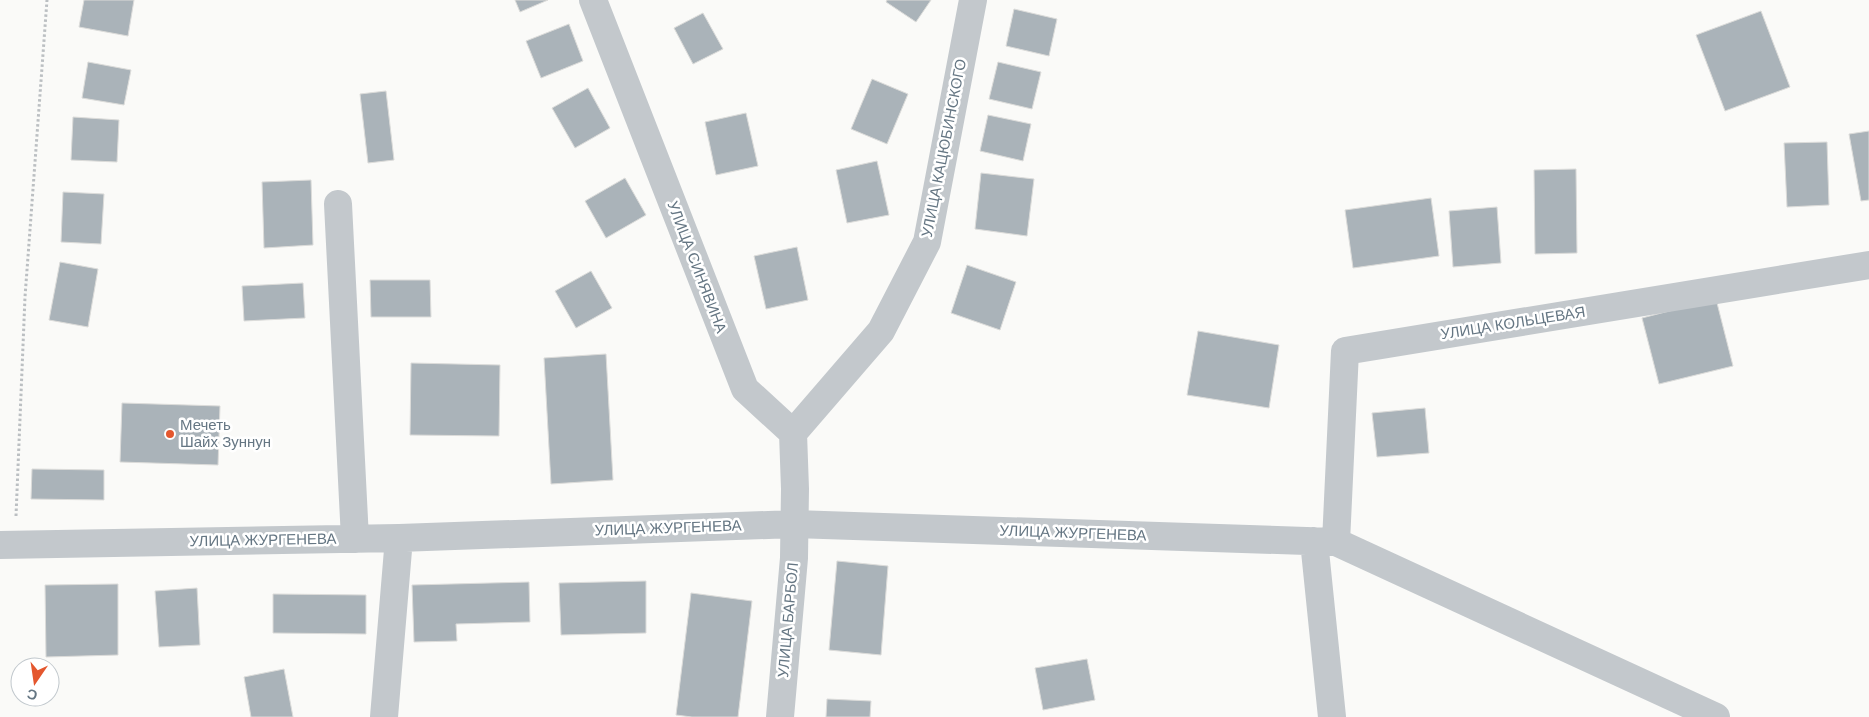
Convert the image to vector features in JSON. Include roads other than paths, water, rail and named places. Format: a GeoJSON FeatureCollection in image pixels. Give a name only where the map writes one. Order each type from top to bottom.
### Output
{"type":"FeatureCollection","features":[{"type":"Feature","properties":{"kind":"street","name":"УЛИЦА СИНЯВИНА"},"geometry":{"type":"LineString","coordinates":[[593,0],[745,389],[793,434]]}},
{"type":"Feature","properties":{"kind":"street","name":"УЛИЦА КАЦЮБИНСКОГО"},"geometry":{"type":"LineString","coordinates":[[793,434],[881,332],[927,242],[973,0]]}},
{"type":"Feature","properties":{"kind":"street"},"geometry":{"type":"LineString","coordinates":[[338,204],[355,538]]}},
{"type":"Feature","properties":{"kind":"street","name":"УЛИЦА КОЛЬЦЕВАЯ"},"geometry":{"type":"LineString","coordinates":[[1325,542],[1345,351],[1869,265]]}},
{"type":"Feature","properties":{"kind":"street"},"geometry":{"type":"LineString","coordinates":[[793,434],[794,524]]}},
{"type":"Feature","properties":{"kind":"street","name":"УЛИЦА ЖУРГЕНЕВА"},"geometry":{"type":"LineString","coordinates":[[7,545],[399,538],[794,524],[1325,542]]}},
{"type":"Feature","properties":{"kind":"street","name":"УЛИЦА БАРБОЛ"},"geometry":{"type":"LineString","coordinates":[[780,717],[794,558],[794,524]]}},
{"type":"Feature","properties":{"kind":"street"},"geometry":{"type":"LineString","coordinates":[[384,717],[399,538]]}},
{"type":"Feature","properties":{"kind":"street"},"geometry":{"type":"LineString","coordinates":[[1332,717],[1325,542],[1716,717]]}},
{"type":"Feature","properties":{"kind":"place","name":"Мечеть Шайх Зуннун"},"geometry":{"type":"Point","coordinates":[170,434]}}]}
